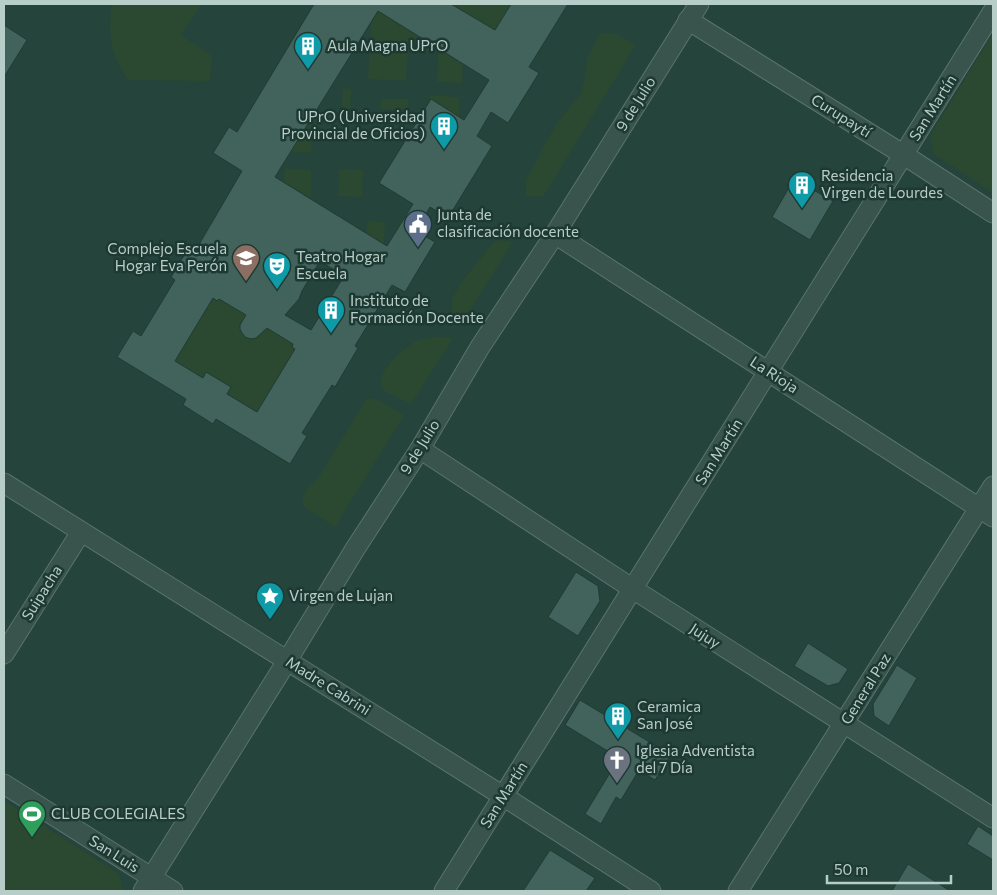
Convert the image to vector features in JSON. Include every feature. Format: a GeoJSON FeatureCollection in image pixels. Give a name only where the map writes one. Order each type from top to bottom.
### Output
{"type":"FeatureCollection","features":[{"type":"Feature","properties":{"kind":"street","name":"9 de Julio"},"geometry":{"type":"LineString","coordinates":[[147,884],[355,549],[420,449],[480,347],[554,234],[699,4]]}},
{"type":"Feature","properties":{"kind":"street","name":"San Martín"},"geometry":{"type":"LineString","coordinates":[[444,891],[993,12]]}},
{"type":"Feature","properties":{"kind":"street","name":"Curupaytí"},"geometry":{"type":"LineString","coordinates":[[688,20],[993,213]]}},
{"type":"Feature","properties":{"kind":"street","name":"La Rioja"},"geometry":{"type":"LineString","coordinates":[[554,234],[986,513]]}},
{"type":"Feature","properties":{"kind":"street","name":"Jujuy"},"geometry":{"type":"LineString","coordinates":[[420,449],[633,589],[993,818]]}},
{"type":"Feature","properties":{"kind":"street","name":"Madre Cabrini"},"geometry":{"type":"LineString","coordinates":[[4,484],[503,796],[651,891]]}},
{"type":"Feature","properties":{"kind":"street","name":"General Paz"},"geometry":{"type":"LineString","coordinates":[[738,891],[844,724],[986,513],[993,486]]}},
{"type":"Feature","properties":{"kind":"street","name":"Suipacha"},"geometry":{"type":"LineString","coordinates":[[4,654],[81,532]]}},
{"type":"Feature","properties":{"kind":"street","name":"San Luis"},"geometry":{"type":"LineString","coordinates":[[4,784],[147,884],[173,891]]}},
{"type":"Feature","properties":{"kind":"green space"},"geometry":{"type":"Polygon","coordinates":[[[112,4],[202,4],[181,35],[212,56],[210,81],[128,80],[117,62],[112,46],[110,25],[112,4]]]}},
{"type":"Feature","properties":{"kind":"green space"},"geometry":{"type":"Polygon","coordinates":[[[451,4],[511,4],[495,30],[451,4]]]}},
{"type":"Feature","properties":{"kind":"green space"},"geometry":{"type":"Polygon","coordinates":[[[378,11],[463,64],[462,83],[437,82],[438,52],[408,51],[406,81],[368,79],[371,23],[378,11]]]}},
{"type":"Feature","properties":{"kind":"green space"},"geometry":{"type":"Polygon","coordinates":[[[600,33],[619,35],[635,46],[543,197],[526,196],[526,179],[540,153],[557,123],[581,94],[587,58],[600,33]]]}},
{"type":"Feature","properties":{"kind":"green space"},"geometry":{"type":"Polygon","coordinates":[[[993,34],[993,193],[934,154],[930,136],[993,34]]]}},
{"type":"Feature","properties":{"kind":"green space"},"geometry":{"type":"Polygon","coordinates":[[[343,88],[351,89],[350,120],[341,119],[343,88]]]}},
{"type":"Feature","properties":{"kind":"green space"},"geometry":{"type":"Polygon","coordinates":[[[430,95],[459,97],[459,117],[430,101],[430,95]]]}},
{"type":"Feature","properties":{"kind":"green space"},"geometry":{"type":"Polygon","coordinates":[[[381,99],[408,99],[408,110],[380,109],[381,99]]]}},
{"type":"Feature","properties":{"kind":"green space"},"geometry":{"type":"Polygon","coordinates":[[[311,119],[311,153],[290,152],[311,119]]]}},
{"type":"Feature","properties":{"kind":"green space"},"geometry":{"type":"Polygon","coordinates":[[[285,168],[311,170],[311,199],[284,182],[285,168]]]}},
{"type":"Feature","properties":{"kind":"green space"},"geometry":{"type":"Polygon","coordinates":[[[339,169],[363,170],[362,197],[338,196],[339,169]]]}},
{"type":"Feature","properties":{"kind":"green space"},"geometry":{"type":"Polygon","coordinates":[[[367,221],[385,222],[384,244],[367,234],[367,221]]]}},
{"type":"Feature","properties":{"kind":"green space"},"geometry":{"type":"Polygon","coordinates":[[[499,240],[513,242],[462,323],[452,315],[452,299],[460,284],[493,243],[499,240]]]}},
{"type":"Feature","properties":{"kind":"green space"},"geometry":{"type":"Polygon","coordinates":[[[213,298],[217,301],[219,299],[250,317],[240,325],[241,331],[248,338],[256,337],[259,334],[261,324],[293,344],[292,347],[295,349],[257,412],[227,394],[231,387],[207,372],[203,378],[175,361],[213,298]]]}},
{"type":"Feature","properties":{"kind":"green space"},"geometry":{"type":"Polygon","coordinates":[[[435,337],[453,338],[411,404],[385,391],[381,383],[382,376],[385,369],[397,355],[418,340],[435,337]]]}},
{"type":"Feature","properties":{"kind":"green space"},"geometry":{"type":"Polygon","coordinates":[[[367,398],[378,400],[404,415],[335,527],[307,509],[302,503],[303,497],[307,489],[320,475],[367,398]]]}},
{"type":"Feature","properties":{"kind":"green space","name":"CLUB COLEGIALES"},"geometry":{"type":"Polygon","coordinates":[[[4,801],[119,874],[123,891],[4,891],[4,801]]]}},
{"type":"Feature","properties":{"kind":"building"},"geometry":{"type":"Polygon","coordinates":[[[314,4],[451,4],[495,30],[511,4],[568,4],[529,67],[539,73],[508,123],[491,112],[477,136],[492,146],[448,218],[430,207],[416,231],[435,242],[405,292],[392,285],[355,346],[358,348],[335,387],[332,385],[302,433],[307,436],[290,464],[216,419],[213,424],[183,405],[186,399],[117,357],[133,331],[141,336],[175,280],[171,277],[188,249],[194,253],[242,171],[213,153],[229,127],[237,132],[314,4]],[[378,11],[275,177],[387,246],[413,204],[379,183],[431,99],[464,120],[489,80],[378,11]],[[320,261],[299,299],[285,315],[311,330],[344,276],[320,261]],[[213,298],[175,361],[203,378],[206,372],[231,387],[227,394],[257,412],[295,349],[292,347],[293,344],[267,328],[256,338],[245,337],[240,329],[240,325],[246,315],[219,299],[217,301],[213,298]]]}},
{"type":"Feature","properties":{"kind":"building"},"geometry":{"type":"Polygon","coordinates":[[[4,25],[27,40],[4,77],[4,25]]]}},
{"type":"Feature","properties":{"kind":"building","name":"Residencia Virgen de Lourdes"},"geometry":{"type":"Polygon","coordinates":[[[794,179],[833,201],[810,240],[772,217],[794,179]]]}},
{"type":"Feature","properties":{"kind":"building"},"geometry":{"type":"Polygon","coordinates":[[[576,572],[598,586],[600,601],[578,636],[548,617],[576,572]]]}},
{"type":"Feature","properties":{"kind":"building"},"geometry":{"type":"Polygon","coordinates":[[[808,643],[848,669],[839,683],[828,686],[794,666],[808,643]]]}},
{"type":"Feature","properties":{"kind":"building"},"geometry":{"type":"Polygon","coordinates":[[[897,665],[917,678],[889,726],[874,716],[873,704],[897,665]]]}},
{"type":"Feature","properties":{"kind":"building","name":"Ceramica San José"},"geometry":{"type":"Polygon","coordinates":[[[580,700],[671,755],[655,780],[639,770],[621,800],[616,797],[601,824],[585,814],[619,758],[565,725],[580,700]]]}},
{"type":"Feature","properties":{"kind":"building"},"geometry":{"type":"Polygon","coordinates":[[[978,826],[993,836],[993,860],[967,844],[978,826]]]}},
{"type":"Feature","properties":{"kind":"building"},"geometry":{"type":"Polygon","coordinates":[[[550,850],[595,878],[586,891],[523,891],[550,850]]]}},
{"type":"Feature","properties":{"kind":"building"},"geometry":{"type":"Polygon","coordinates":[[[908,864],[950,891],[892,891],[908,864]]]}},
{"type":"Feature","properties":{"kind":"place","name":"Aula Magna UPrO"},"geometry":{"type":"Point","coordinates":[308,70]}},
{"type":"Feature","properties":{"kind":"place","name":"UPrO (Universidad Provincial de Oficios)"},"geometry":{"type":"Point","coordinates":[444,150]}},
{"type":"Feature","properties":{"kind":"place","name":"Residencia Virgen de Lourdes"},"geometry":{"type":"Point","coordinates":[802,209]}},
{"type":"Feature","properties":{"kind":"place","name":"Junta de clasificación docente"},"geometry":{"type":"Point","coordinates":[418,248]}},
{"type":"Feature","properties":{"kind":"place","name":"Complejo Escuela Hogar Eva Perón"},"geometry":{"type":"Point","coordinates":[246,282]}},
{"type":"Feature","properties":{"kind":"place","name":"Teatro Hogar Escuela"},"geometry":{"type":"Point","coordinates":[277,290]}},
{"type":"Feature","properties":{"kind":"place","name":"Instituto de Formación Docente"},"geometry":{"type":"Point","coordinates":[331,334]}},
{"type":"Feature","properties":{"kind":"place","name":"Virgen de Lujan"},"geometry":{"type":"Point","coordinates":[270,620]}},
{"type":"Feature","properties":{"kind":"place","name":"Ceramica San José"},"geometry":{"type":"Point","coordinates":[618,740]}},
{"type":"Feature","properties":{"kind":"place","name":"Iglesia Adventista del 7 Día"},"geometry":{"type":"Point","coordinates":[617,784]}},
{"type":"Feature","properties":{"kind":"place","name":"CLUB COLEGIALES"},"geometry":{"type":"Point","coordinates":[32,838]}}]}
